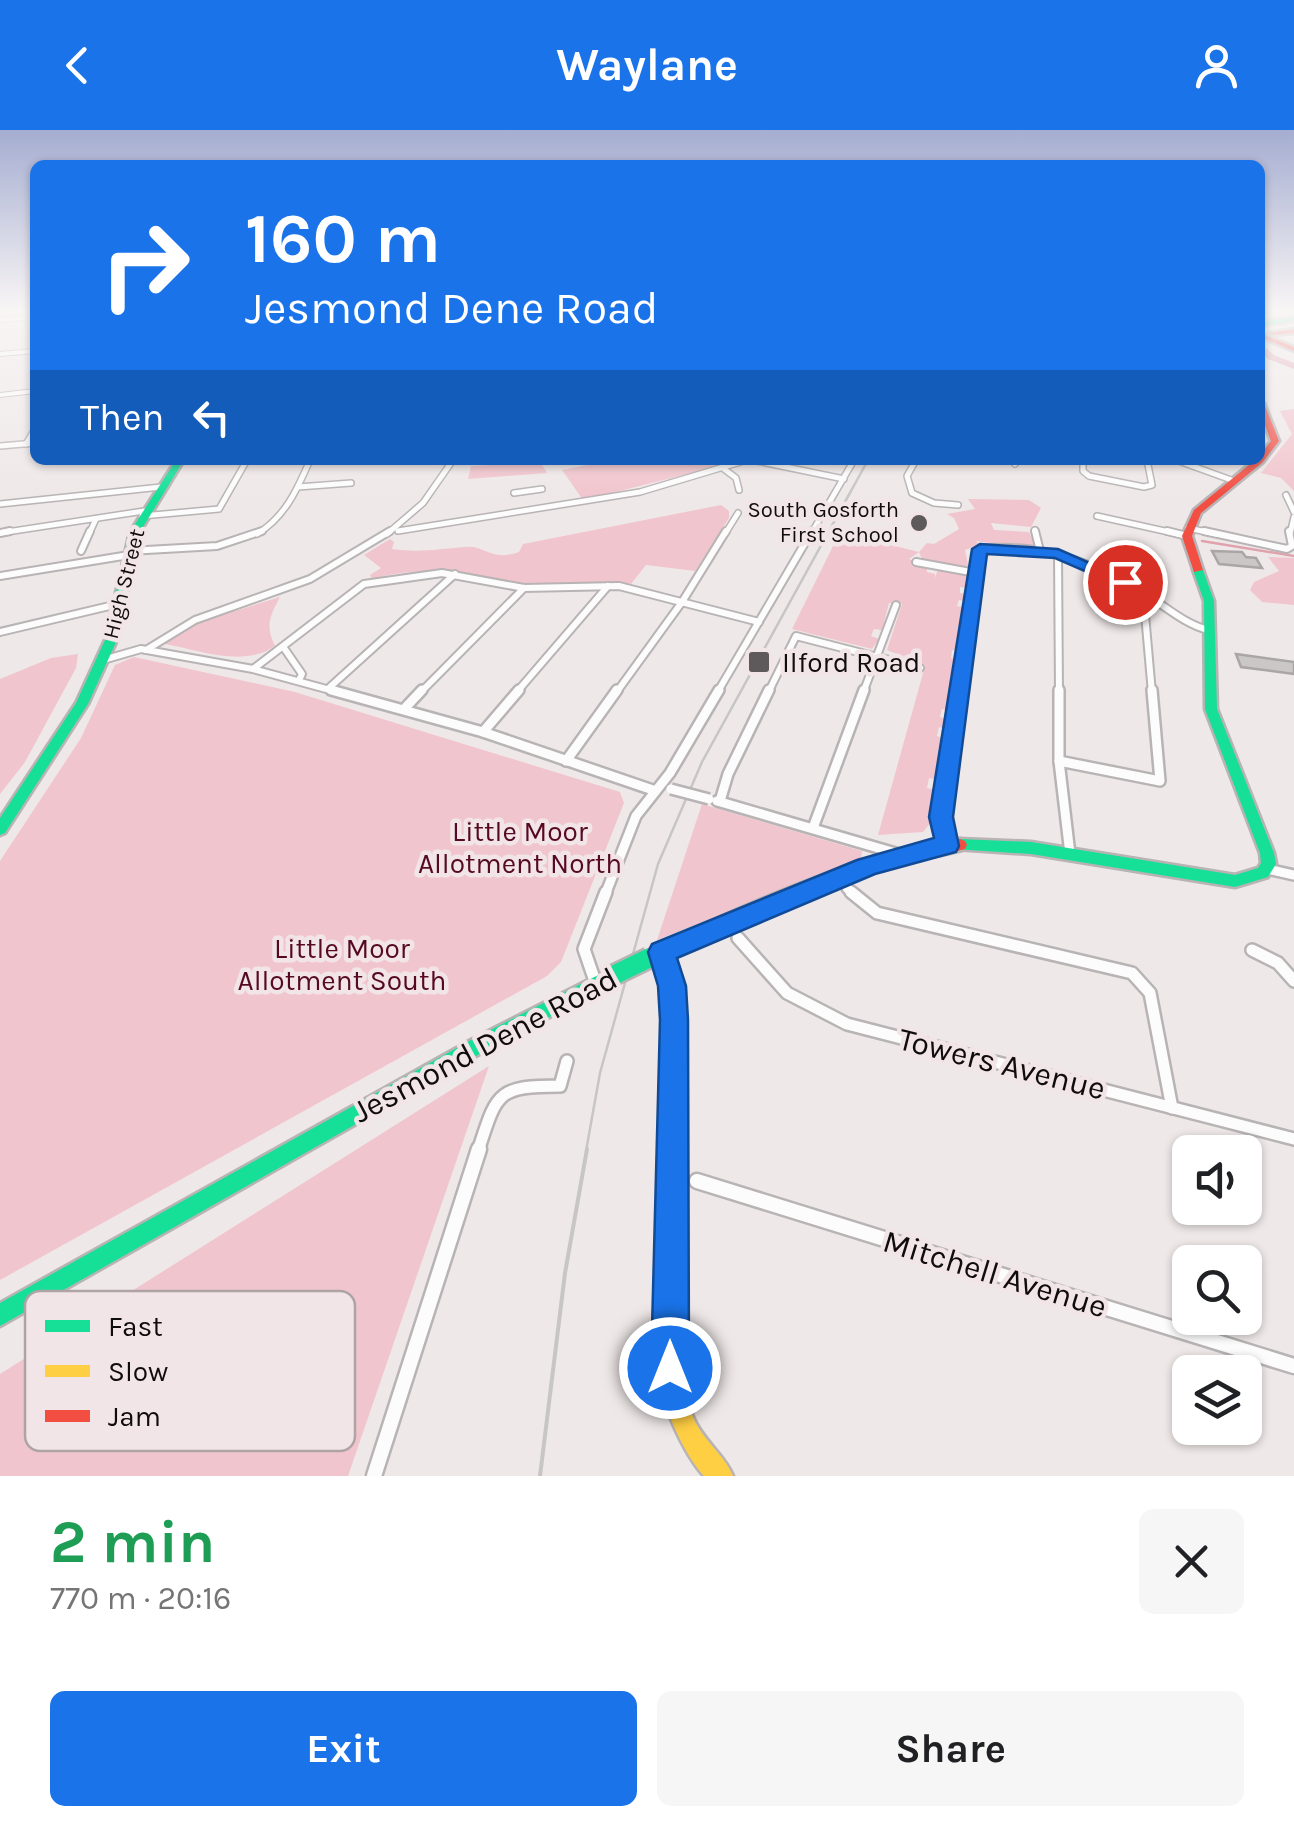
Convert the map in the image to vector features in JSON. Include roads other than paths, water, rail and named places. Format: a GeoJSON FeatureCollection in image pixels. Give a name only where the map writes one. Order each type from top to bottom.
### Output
{"type":"FeatureCollection","features":[{"type":"Feature","properties":{"kind":"main road"},"geometry":{"type":"LineString","coordinates":[[1265,415],[1275,440],[1265,453]]}},
{"type":"Feature","properties":{"kind":"main road","name":"High Street"},"geometry":{"type":"LineString","coordinates":[[0,829],[67,729],[103,660],[129,553],[143,514],[176,465]]}},
{"type":"Feature","properties":{"kind":"main road"},"geometry":{"type":"LineString","coordinates":[[1254,465],[1197,512],[1188,532],[1206,586],[1211,709],[1267,854],[1267,868]]}},
{"type":"Feature","properties":{"kind":"main road","name":"Jesmond Dene Road"},"geometry":{"type":"LineString","coordinates":[[42,1291],[476,1046],[596,984],[773,902],[902,854],[983,844],[1235,881],[1253,879],[1267,868]]}},
{"type":"Feature","properties":{"kind":"main road"},"geometry":{"type":"LineString","coordinates":[[655,955],[672,986],[674,1020],[670,1368],[682,1422],[700,1456],[721,1476]]}},
{"type":"Feature","properties":{"kind":"main road","name":"Jesmond Dene Road"},"geometry":{"type":"LineString","coordinates":[[0,1315],[25,1301]]}},
{"type":"Feature","properties":{"kind":"street"},"geometry":{"type":"LineString","coordinates":[[0,394],[30,391]]}},
{"type":"Feature","properties":{"kind":"street"},"geometry":{"type":"LineString","coordinates":[[26,444],[30,438]]}},
{"type":"Feature","properties":{"kind":"street"},"geometry":{"type":"LineString","coordinates":[[0,446],[30,444]]}},
{"type":"Feature","properties":{"kind":"street"},"geometry":{"type":"LineString","coordinates":[[0,534],[96,519],[218,508],[245,465]]}},
{"type":"Feature","properties":{"kind":"street"},"geometry":{"type":"LineString","coordinates":[[0,576],[129,553],[237,544],[258,537],[285,515],[308,465]]}},
{"type":"Feature","properties":{"kind":"street"},"geometry":{"type":"LineString","coordinates":[[146,650],[188,620],[287,589],[396,531],[431,495],[450,465]]}},
{"type":"Feature","properties":{"kind":"street"},"geometry":{"type":"LineString","coordinates":[[396,531],[640,492],[735,465]]}},
{"type":"Feature","properties":{"kind":"street"},"geometry":{"type":"LineString","coordinates":[[774,465],[844,479]]}},
{"type":"Feature","properties":{"kind":"street"},"geometry":{"type":"LineString","coordinates":[[596,984],[584,960],[586,942],[625,840],[655,788],[670,772],[851,465]]}},
{"type":"Feature","properties":{"kind":"street"},"geometry":{"type":"LineString","coordinates":[[913,465],[907,476],[912,493],[934,503],[958,505]]}},
{"type":"Feature","properties":{"kind":"street"},"geometry":{"type":"LineString","coordinates":[[1083,465],[1089,476],[1144,487],[1152,485],[1147,465]]}},
{"type":"Feature","properties":{"kind":"street"},"geometry":{"type":"LineString","coordinates":[[1190,465],[1234,481]]}},
{"type":"Feature","properties":{"kind":"street"},"geometry":{"type":"LineString","coordinates":[[724,469],[736,478],[738,490]]}},
{"type":"Feature","properties":{"kind":"street"},"geometry":{"type":"LineString","coordinates":[[298,486],[350,484]]}},
{"type":"Feature","properties":{"kind":"street"},"geometry":{"type":"LineString","coordinates":[[0,504],[160,487]]}},
{"type":"Feature","properties":{"kind":"street"},"geometry":{"type":"LineString","coordinates":[[514,493],[541,487],[551,508]]}},
{"type":"Feature","properties":{"kind":"street"},"geometry":{"type":"LineString","coordinates":[[1098,516],[1287,548],[1292,546],[1290,529],[1294,514],[1286,495]]}},
{"type":"Feature","properties":{"kind":"street"},"geometry":{"type":"LineString","coordinates":[[566,761],[682,602],[738,513]]}},
{"type":"Feature","properties":{"kind":"street"},"geometry":{"type":"LineString","coordinates":[[81,551],[96,519]]}},
{"type":"Feature","properties":{"kind":"street"},"geometry":{"type":"LineString","coordinates":[[1035,530],[1040,551]]}},
{"type":"Feature","properties":{"kind":"street"},"geometry":{"type":"LineString","coordinates":[[948,846],[941,817],[980,549],[1058,554],[1107,572],[1193,626],[1208,630]]}},
{"type":"Feature","properties":{"kind":"street"},"geometry":{"type":"LineString","coordinates":[[1058,554],[1060,761],[1070,854]]}},
{"type":"Feature","properties":{"kind":"street"},"geometry":{"type":"LineString","coordinates":[[916,562],[976,573]]}},
{"type":"Feature","properties":{"kind":"street"},"geometry":{"type":"LineString","coordinates":[[1153,598],[1154,567]]}},
{"type":"Feature","properties":{"kind":"street"},"geometry":{"type":"LineString","coordinates":[[253,669],[364,584],[455,574],[524,588],[608,586],[759,622]]}},
{"type":"Feature","properties":{"kind":"street"},"geometry":{"type":"LineString","coordinates":[[330,687],[455,574]]}},
{"type":"Feature","properties":{"kind":"street"},"geometry":{"type":"LineString","coordinates":[[483,732],[608,586]]}},
{"type":"Feature","properties":{"kind":"street"},"geometry":{"type":"LineString","coordinates":[[405,708],[524,588]]}},
{"type":"Feature","properties":{"kind":"street"},"geometry":{"type":"LineString","coordinates":[[1060,761],[1160,781],[1143,592]]}},
{"type":"Feature","properties":{"kind":"street"},"geometry":{"type":"LineString","coordinates":[[0,632],[118,604]]}},
{"type":"Feature","properties":{"kind":"street"},"geometry":{"type":"LineString","coordinates":[[814,828],[896,605]]}},
{"type":"Feature","properties":{"kind":"street"},"geometry":{"type":"LineString","coordinates":[[715,800],[796,636],[920,668]]}},
{"type":"Feature","properties":{"kind":"street"},"geometry":{"type":"LineString","coordinates":[[284,648],[302,674],[298,680]]}},
{"type":"Feature","properties":{"kind":"street"},"geometry":{"type":"LineString","coordinates":[[103,660],[129,650],[146,650],[330,687],[655,788],[671,788],[902,854]]}},
{"type":"Feature","properties":{"kind":"street"},"geometry":{"type":"LineString","coordinates":[[1267,868],[1294,875]]}},
{"type":"Feature","properties":{"kind":"street"},"geometry":{"type":"LineString","coordinates":[[847,888],[865,907],[877,913],[1132,973],[1150,993],[1172,1108]]}},
{"type":"Feature","properties":{"kind":"street","name":"Towers Avenue"},"geometry":{"type":"LineString","coordinates":[[738,938],[773,982],[829,1018],[1294,1139]]}},
{"type":"Feature","properties":{"kind":"street"},"geometry":{"type":"LineString","coordinates":[[1252,950],[1278,963],[1294,982]]}},
{"type":"Feature","properties":{"kind":"street"},"geometry":{"type":"LineString","coordinates":[[374,1476],[494,1104],[516,1086],[560,1086],[567,1061]]}},
{"type":"Feature","properties":{"kind":"street","name":"Mitchell Avenue"},"geometry":{"type":"LineString","coordinates":[[697,1181],[1294,1366]]}},
{"type":"Feature","properties":{"kind":"waterway"},"geometry":{"type":"LineString","coordinates":[[1202,541],[1294,556]]}},
{"type":"Feature","properties":{"kind":"tram line"},"geometry":{"type":"LineString","coordinates":[[586,1151],[600,1073],[658,864],[702,762],[865,465]]}},
{"type":"Feature","properties":{"kind":"tram line"},"geometry":{"type":"LineString","coordinates":[[540,1476],[565,1273],[587,1149]]}},
{"type":"Feature","properties":{"kind":"place","name":"South Gosforth First School"},"geometry":{"type":"Point","coordinates":[919,523]}},
{"type":"Feature","properties":{"kind":"place","name":"Ilford Road"},"geometry":{"type":"Point","coordinates":[759,662]}},
{"type":"Feature","properties":{"kind":"park label","name":"Little Moor Allotment North"},"geometry":{"type":"Point","coordinates":[520,847]}},
{"type":"Feature","properties":{"kind":"park label","name":"Little Moor Allotment South"},"geometry":{"type":"Point","coordinates":[342,964]}}]}
